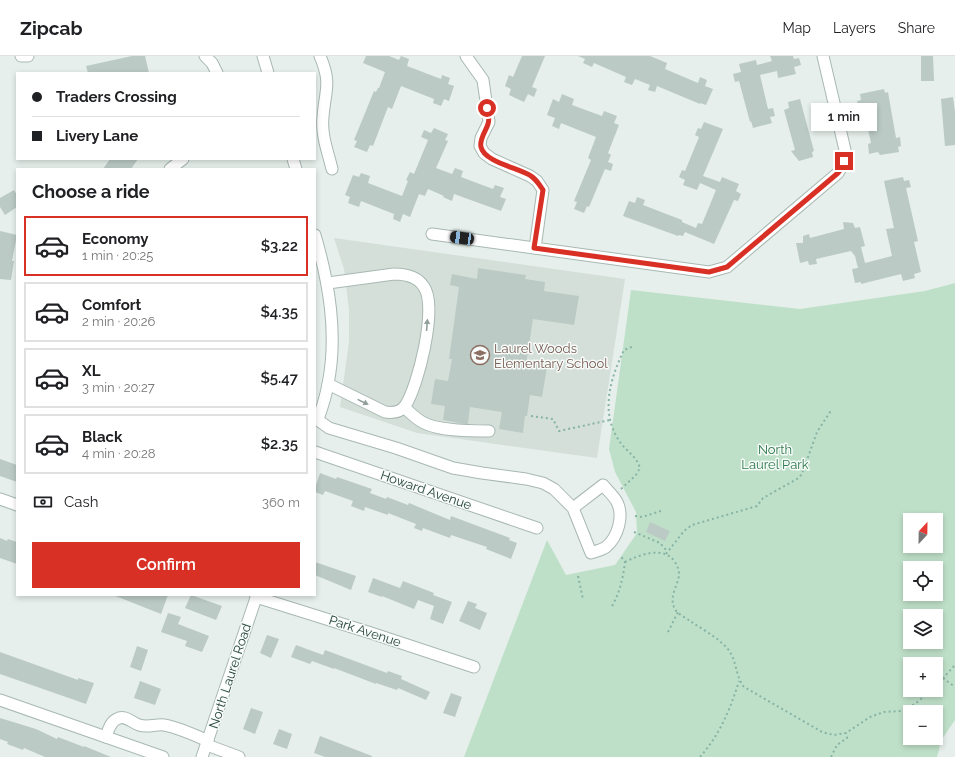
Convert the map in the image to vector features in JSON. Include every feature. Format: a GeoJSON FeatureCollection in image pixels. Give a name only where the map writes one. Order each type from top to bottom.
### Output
{"type":"FeatureCollection","features":[{"type":"Feature","properties":{"kind":"street"},"geometry":{"type":"LineString","coordinates":[[21,56],[28,56]]}},
{"type":"Feature","properties":{"kind":"street"},"geometry":{"type":"LineString","coordinates":[[205,56],[212,63],[216,72]]}},
{"type":"Feature","properties":{"kind":"street"},"geometry":{"type":"LineString","coordinates":[[263,56],[268,72]]}},
{"type":"Feature","properties":{"kind":"street"},"geometry":{"type":"LineString","coordinates":[[320,56],[327,75],[327,88],[323,117],[324,141],[332,169]]}},
{"type":"Feature","properties":{"kind":"street"},"geometry":{"type":"LineString","coordinates":[[466,56],[484,80],[489,122],[481,138],[480,146],[484,154],[530,176],[537,181],[543,190],[534,248]]}},
{"type":"Feature","properties":{"kind":"street"},"geometry":{"type":"LineString","coordinates":[[432,234],[709,272],[727,267],[842,168],[845,150],[823,56]]}},
{"type":"Feature","properties":{"kind":"street"},"geometry":{"type":"LineString","coordinates":[[171,168],[182,160]]}},
{"type":"Feature","properties":{"kind":"street"},"geometry":{"type":"LineString","coordinates":[[316,239],[328,283],[332,342],[328,384],[317,419],[329,428],[396,448],[453,468],[543,483],[554,489],[573,508],[591,553],[605,548],[614,539],[619,527],[620,511],[616,500],[602,485],[573,508]]}},
{"type":"Feature","properties":{"kind":"street"},"geometry":{"type":"LineString","coordinates":[[328,283],[404,274],[419,282],[424,287],[428,295],[426,338],[414,384],[404,407],[398,412],[385,412],[328,384]]}},
{"type":"Feature","properties":{"kind":"street"},"geometry":{"type":"LineString","coordinates":[[404,407],[419,420],[433,426],[462,431],[489,431]]}},
{"type":"Feature","properties":{"kind":"street","name":"Howard Avenue"},"geometry":{"type":"LineString","coordinates":[[316,452],[537,528]]}},
{"type":"Feature","properties":{"kind":"street"},"geometry":{"type":"LineString","coordinates":[[0,499],[16,505]]}},
{"type":"Feature","properties":{"kind":"street","name":"Park Avenue"},"geometry":{"type":"LineString","coordinates":[[256,596],[474,667]]}},
{"type":"Feature","properties":{"kind":"street","name":"North Laurel Road"},"geometry":{"type":"LineString","coordinates":[[202,757],[256,596]]}},
{"type":"Feature","properties":{"kind":"street"},"geometry":{"type":"LineString","coordinates":[[0,700],[163,757]]}},
{"type":"Feature","properties":{"kind":"street"},"geometry":{"type":"LineString","coordinates":[[106,737],[112,722],[117,718],[122,717],[138,725],[148,727],[165,725],[198,736],[207,743],[239,757]]}},
{"type":"Feature","properties":{"kind":"path"},"geometry":{"type":"LineString","coordinates":[[621,489],[636,475],[640,468],[638,461],[617,438],[610,420],[608,399],[612,378],[624,350],[634,346]]}},
{"type":"Feature","properties":{"kind":"path"},"geometry":{"type":"LineString","coordinates":[[625,562],[649,553],[666,552],[684,531],[692,525],[757,506],[763,498],[797,479],[802,474],[817,432],[832,409]]}},
{"type":"Feature","properties":{"kind":"path"},"geometry":{"type":"LineString","coordinates":[[531,416],[553,419],[559,431],[610,420]]}},
{"type":"Feature","properties":{"kind":"path"},"geometry":{"type":"LineString","coordinates":[[635,516],[642,517],[661,511]]}},
{"type":"Feature","properties":{"kind":"path"},"geometry":{"type":"LineString","coordinates":[[634,532],[660,543],[673,560],[679,572],[672,599],[673,604],[678,612],[714,637],[726,648],[730,653],[738,672],[739,681],[732,704],[720,731],[700,757]]}},
{"type":"Feature","properties":{"kind":"path"},"geometry":{"type":"LineString","coordinates":[[612,606],[621,586],[625,562],[620,556]]}},
{"type":"Feature","properties":{"kind":"path"},"geometry":{"type":"LineString","coordinates":[[578,576],[583,599]]}},
{"type":"Feature","properties":{"kind":"path"},"geometry":{"type":"LineString","coordinates":[[668,632],[678,612]]}},
{"type":"Feature","properties":{"kind":"path"},"geometry":{"type":"LineString","coordinates":[[955,665],[943,678],[955,687]]}},
{"type":"Feature","properties":{"kind":"path"},"geometry":{"type":"LineString","coordinates":[[739,681],[744,687],[757,696],[822,732],[834,735],[846,733],[870,717],[884,712],[901,711],[915,704],[924,697]]}},
{"type":"Feature","properties":{"kind":"path"},"geometry":{"type":"LineString","coordinates":[[831,757],[837,745],[847,738],[846,733]]}},
{"type":"Feature","properties":{"kind":"shaded area","name":"Laurel Woods Elementary School"},"geometry":{"type":"Polygon","coordinates":[[[334,238],[625,279],[597,458],[417,433],[340,407],[349,342],[349,310],[344,269],[334,238]]]}},
{"type":"Feature","properties":{"kind":"green space","name":"North Laurel Park"},"geometry":{"type":"Polygon","coordinates":[[[955,283],[955,720],[943,738],[943,705],[903,705],[903,745],[940,745],[937,757],[464,757],[547,540],[566,575],[615,565],[637,533],[636,512],[615,472],[609,449],[631,290],[800,309],[925,291],[955,283]]]}},
{"type":"Feature","properties":{"kind":"building"},"geometry":{"type":"Polygon","coordinates":[[[132,56],[145,56],[149,72],[88,72],[86,66],[132,56]]]}},
{"type":"Feature","properties":{"kind":"building"},"geometry":{"type":"Polygon","coordinates":[[[366,56],[389,56],[399,60],[401,56],[409,59],[407,66],[441,79],[442,75],[450,78],[448,84],[454,86],[449,101],[444,99],[441,106],[433,103],[434,99],[401,86],[392,109],[388,107],[373,146],[370,145],[367,152],[354,147],[357,141],[354,140],[374,91],[376,92],[379,88],[385,72],[363,63],[366,56]]]}},
{"type":"Feature","properties":{"kind":"building"},"geometry":{"type":"Polygon","coordinates":[[[522,56],[545,56],[532,87],[537,89],[534,97],[528,94],[524,102],[509,95],[511,89],[505,86],[509,75],[513,77],[522,56]]]}},
{"type":"Feature","properties":{"kind":"building"},"geometry":{"type":"Polygon","coordinates":[[[578,56],[650,56],[667,63],[665,69],[698,83],[700,77],[707,80],[705,86],[713,89],[706,105],[700,104],[657,86],[655,92],[648,90],[650,85],[635,79],[632,85],[624,82],[626,77],[594,63],[592,67],[583,63],[585,59],[578,56]]]}},
{"type":"Feature","properties":{"kind":"building"},"geometry":{"type":"Polygon","coordinates":[[[770,56],[793,56],[794,59],[799,58],[801,65],[794,67],[796,74],[778,78],[777,71],[760,75],[768,109],[773,108],[775,116],[770,117],[772,123],[753,128],[739,81],[735,82],[733,74],[741,72],[739,64],[756,60],[757,65],[772,61],[770,56]]]}},
{"type":"Feature","properties":{"kind":"building"},"geometry":{"type":"Polygon","coordinates":[[[921,56],[933,56],[934,81],[921,81],[921,56]]]}},
{"type":"Feature","properties":{"kind":"building"},"geometry":{"type":"Polygon","coordinates":[[[884,89],[885,93],[888,92],[896,138],[900,137],[901,146],[898,147],[899,152],[880,155],[878,152],[869,154],[868,144],[871,143],[864,111],[860,112],[857,101],[861,100],[860,94],[884,89]]]}},
{"type":"Feature","properties":{"kind":"building"},"geometry":{"type":"Polygon","coordinates":[[[562,94],[574,99],[572,105],[602,116],[604,111],[617,116],[614,123],[619,125],[608,153],[611,155],[608,162],[613,164],[611,171],[605,169],[589,207],[587,206],[584,213],[574,209],[577,202],[574,201],[591,160],[588,158],[596,137],[561,123],[559,129],[552,126],[555,118],[547,115],[553,99],[559,102],[562,94]]]}},
{"type":"Feature","properties":{"kind":"building"},"geometry":{"type":"Polygon","coordinates":[[[953,97],[955,112],[955,145],[945,146],[941,99],[953,97]]]}},
{"type":"Feature","properties":{"kind":"building"},"geometry":{"type":"Polygon","coordinates":[[[800,99],[814,151],[812,152],[813,157],[799,161],[791,151],[795,150],[784,110],[789,108],[788,102],[800,99]]]}},
{"type":"Feature","properties":{"kind":"building"},"geometry":{"type":"Polygon","coordinates":[[[704,122],[723,129],[703,176],[720,182],[722,177],[739,184],[736,191],[741,194],[738,201],[734,200],[714,244],[685,232],[683,236],[678,236],[623,216],[629,201],[635,203],[637,197],[645,200],[643,205],[682,220],[682,222],[696,228],[698,223],[702,224],[716,190],[700,183],[697,190],[683,185],[685,180],[679,177],[682,170],[685,171],[699,137],[695,135],[698,128],[701,129],[704,122]]]}},
{"type":"Feature","properties":{"kind":"building"},"geometry":{"type":"Polygon","coordinates":[[[434,128],[448,134],[445,140],[448,141],[436,168],[452,174],[455,168],[463,171],[461,177],[493,189],[495,185],[504,188],[500,197],[506,199],[501,211],[454,194],[452,201],[428,189],[425,196],[419,194],[410,217],[403,214],[400,222],[393,219],[394,214],[361,201],[359,207],[348,203],[350,197],[345,195],[353,175],[359,177],[361,173],[370,176],[368,183],[402,196],[408,181],[406,180],[410,172],[414,174],[428,140],[421,137],[424,130],[431,133],[434,128]]]}},
{"type":"Feature","properties":{"kind":"building"},"geometry":{"type":"Polygon","coordinates":[[[109,160],[137,160],[132,168],[104,168],[109,160]]]}},
{"type":"Feature","properties":{"kind":"building"},"geometry":{"type":"Polygon","coordinates":[[[903,177],[904,181],[909,180],[911,187],[906,188],[918,241],[914,242],[921,272],[914,274],[915,278],[903,281],[901,274],[861,284],[861,282],[855,283],[852,269],[858,268],[855,256],[851,251],[816,259],[817,264],[809,265],[808,261],[800,263],[796,243],[803,243],[803,236],[809,234],[810,238],[844,229],[843,222],[853,223],[855,228],[860,227],[865,246],[861,247],[865,263],[892,256],[886,229],[894,228],[884,181],[903,177]]]}},
{"type":"Feature","properties":{"kind":"building"},"geometry":{"type":"Polygon","coordinates":[[[14,190],[16,193],[16,208],[5,215],[0,207],[0,198],[14,190]]]}},
{"type":"Feature","properties":{"kind":"building"},"geometry":{"type":"Polygon","coordinates":[[[0,231],[16,235],[16,240],[12,261],[14,261],[11,280],[0,279],[0,231]]]}},
{"type":"Feature","properties":{"kind":"building","name":"Laurel Woods Elementary School"},"geometry":{"type":"Polygon","coordinates":[[[478,268],[526,275],[525,279],[545,282],[544,291],[579,296],[574,325],[533,319],[526,364],[547,367],[542,397],[530,395],[523,433],[499,429],[502,412],[470,407],[468,424],[465,424],[443,420],[445,406],[431,404],[435,379],[448,381],[452,359],[449,359],[459,287],[450,285],[452,274],[477,279],[478,268]]]}},
{"type":"Feature","properties":{"kind":"building"},"geometry":{"type":"Polygon","coordinates":[[[0,459],[16,465],[16,482],[0,476],[0,459]]]}},
{"type":"Feature","properties":{"kind":"building"},"geometry":{"type":"Polygon","coordinates":[[[320,473],[336,479],[337,477],[372,489],[370,493],[386,499],[387,497],[408,505],[409,503],[450,520],[451,516],[510,538],[509,540],[517,543],[511,559],[486,549],[487,547],[451,535],[450,538],[423,528],[422,531],[414,528],[416,524],[388,513],[388,515],[365,507],[364,511],[351,506],[353,501],[325,491],[323,495],[316,492],[316,485],[320,473]]]}},
{"type":"Feature","properties":{"kind":"building"},"geometry":{"type":"Polygon","coordinates":[[[650,522],[670,531],[665,541],[646,532],[650,522]]]}},
{"type":"Feature","properties":{"kind":"building"},"geometry":{"type":"Polygon","coordinates":[[[0,538],[7,541],[8,539],[16,542],[16,564],[0,558],[0,538]]]}},
{"type":"Feature","properties":{"kind":"building"},"geometry":{"type":"Polygon","coordinates":[[[316,562],[356,576],[351,590],[316,575],[316,562]]]}},
{"type":"Feature","properties":{"kind":"building"},"geometry":{"type":"Polygon","coordinates":[[[373,578],[400,588],[403,581],[452,602],[443,624],[430,619],[434,606],[418,600],[414,609],[368,592],[373,578]]]}},
{"type":"Feature","properties":{"kind":"building"},"geometry":{"type":"Polygon","coordinates":[[[116,596],[168,596],[161,614],[116,596]]]}},
{"type":"Feature","properties":{"kind":"building"},"geometry":{"type":"Polygon","coordinates":[[[191,596],[222,606],[216,620],[185,608],[191,596]]]}},
{"type":"Feature","properties":{"kind":"building"},"geometry":{"type":"Polygon","coordinates":[[[468,601],[477,604],[475,608],[487,613],[480,630],[459,621],[468,601]]]}},
{"type":"Feature","properties":{"kind":"building"},"geometry":{"type":"Polygon","coordinates":[[[168,613],[181,617],[178,624],[209,636],[202,652],[185,646],[187,641],[161,632],[168,613]]]}},
{"type":"Feature","properties":{"kind":"building"},"geometry":{"type":"Polygon","coordinates":[[[267,635],[279,639],[271,658],[260,653],[267,635]]]}},
{"type":"Feature","properties":{"kind":"building"},"geometry":{"type":"Polygon","coordinates":[[[296,645],[323,655],[325,650],[387,673],[388,671],[402,676],[401,679],[430,692],[426,700],[398,688],[397,690],[376,684],[312,661],[310,664],[291,657],[296,645]]]}},
{"type":"Feature","properties":{"kind":"building"},"geometry":{"type":"Polygon","coordinates":[[[137,646],[148,650],[141,671],[130,667],[137,646]]]}},
{"type":"Feature","properties":{"kind":"building"},"geometry":{"type":"Polygon","coordinates":[[[0,652],[78,680],[78,678],[94,683],[86,704],[0,674],[0,652]]]}},
{"type":"Feature","properties":{"kind":"building"},"geometry":{"type":"Polygon","coordinates":[[[140,681],[161,689],[155,705],[134,698],[140,681]]]}},
{"type":"Feature","properties":{"kind":"building"},"geometry":{"type":"Polygon","coordinates":[[[451,693],[462,697],[455,717],[443,713],[451,693]]]}},
{"type":"Feature","properties":{"kind":"building"},"geometry":{"type":"Polygon","coordinates":[[[251,708],[263,712],[255,734],[243,729],[251,708]]]}},
{"type":"Feature","properties":{"kind":"building"},"geometry":{"type":"Polygon","coordinates":[[[0,718],[36,729],[57,739],[58,737],[111,757],[45,757],[24,748],[23,750],[7,744],[8,742],[0,739],[0,718]]]}},
{"type":"Feature","properties":{"kind":"building"},"geometry":{"type":"Polygon","coordinates":[[[279,729],[292,734],[287,749],[273,744],[279,729]]]}},
{"type":"Feature","properties":{"kind":"building"},"geometry":{"type":"Polygon","coordinates":[[[320,736],[372,757],[325,757],[314,753],[320,736]]]}},
{"type":"Feature","properties":{"kind":"place","name":"Laurel Woods Elementary School"},"geometry":{"type":"Point","coordinates":[480,355]}},
{"type":"Feature","properties":{"kind":"route"},"geometry":{"type":"LineString","coordinates":[[487,108],[489,122],[481,138],[480,146],[484,154],[530,176],[537,181],[543,190],[534,248],[709,272],[727,267],[838,173],[842,168],[844,161]]}}]}
